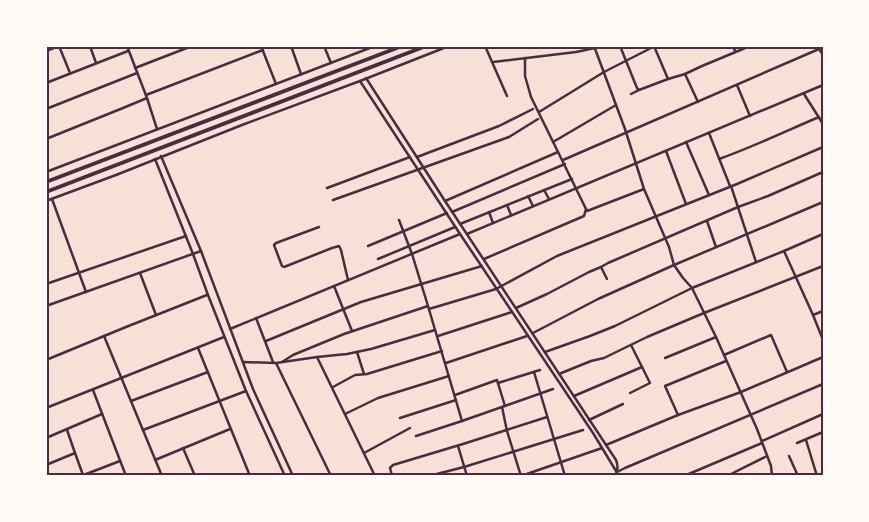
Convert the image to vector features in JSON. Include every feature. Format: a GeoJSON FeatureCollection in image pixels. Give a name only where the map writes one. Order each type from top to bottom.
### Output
{"type":"FeatureCollection","features":[{"type":"Feature","properties":{"kind":"highway"},"geometry":{"type":"LineString","coordinates":[[46,182],[402,46]]}},
{"type":"Feature","properties":{"kind":"highway"},"geometry":{"type":"LineString","coordinates":[[46,192],[426,46]]}},
{"type":"Feature","properties":{"kind":"street"},"geometry":{"type":"LineString","coordinates":[[46,51],[59,46],[70,73]]}},
{"type":"Feature","properties":{"kind":"street"},"geometry":{"type":"LineString","coordinates":[[90,46],[96,63]]}},
{"type":"Feature","properties":{"kind":"street"},"geometry":{"type":"LineString","coordinates":[[127,46],[147,96],[157,130]]}},
{"type":"Feature","properties":{"kind":"street"},"geometry":{"type":"LineString","coordinates":[[135,68],[192,46]]}},
{"type":"Feature","properties":{"kind":"street"},"geometry":{"type":"LineString","coordinates":[[291,46],[301,74]]}},
{"type":"Feature","properties":{"kind":"street"},"geometry":{"type":"LineString","coordinates":[[324,46],[331,63]]}},
{"type":"Feature","properties":{"kind":"street"},"geometry":{"type":"LineString","coordinates":[[46,172],[374,46]]}},
{"type":"Feature","properties":{"kind":"street"},"geometry":{"type":"LineString","coordinates":[[46,201],[242,124],[449,46]]}},
{"type":"Feature","properties":{"kind":"street"},"geometry":{"type":"LineString","coordinates":[[485,46],[507,96]]}},
{"type":"Feature","properties":{"kind":"street"},"geometry":{"type":"LineString","coordinates":[[620,46],[636,88],[639,90]]}},
{"type":"Feature","properties":{"kind":"street"},"geometry":{"type":"LineString","coordinates":[[539,112],[625,60],[655,46],[668,79]]}},
{"type":"Feature","properties":{"kind":"street"},"geometry":{"type":"LineString","coordinates":[[733,46],[735,52]]}},
{"type":"Feature","properties":{"kind":"street"},"geometry":{"type":"LineString","coordinates":[[631,94],[685,74],[750,46]]}},
{"type":"Feature","properties":{"kind":"street"},"geometry":{"type":"LineString","coordinates":[[493,62],[595,47],[626,132],[644,190],[666,238],[674,265],[692,288],[716,337],[762,442],[771,466],[772,476]]}},
{"type":"Feature","properties":{"kind":"street"},"geometry":{"type":"LineString","coordinates":[[46,139],[124,108],[147,96],[262,48],[276,84]]}},
{"type":"Feature","properties":{"kind":"street"},"geometry":{"type":"LineString","coordinates":[[563,160],[818,48],[823,55]]}},
{"type":"Feature","properties":{"kind":"street"},"geometry":{"type":"LineString","coordinates":[[46,83],[128,51]]}},
{"type":"Feature","properties":{"kind":"street"},"geometry":{"type":"LineString","coordinates":[[484,260],[584,216],[586,210],[531,97],[525,76],[525,58]]}},
{"type":"Feature","properties":{"kind":"street"},"geometry":{"type":"LineString","coordinates":[[46,109],[137,73]]}},
{"type":"Feature","properties":{"kind":"street"},"geometry":{"type":"LineString","coordinates":[[685,74],[698,102]]}},
{"type":"Feature","properties":{"kind":"street"},"geometry":{"type":"LineString","coordinates":[[366,78],[618,464],[616,474]]}},
{"type":"Feature","properties":{"kind":"street"},"geometry":{"type":"LineString","coordinates":[[360,81],[602,448],[616,474]]}},
{"type":"Feature","properties":{"kind":"street"},"geometry":{"type":"LineString","coordinates":[[737,85],[750,116]]}},
{"type":"Feature","properties":{"kind":"street"},"geometry":{"type":"LineString","coordinates":[[467,234],[823,85]]}},
{"type":"Feature","properties":{"kind":"street"},"geometry":{"type":"LineString","coordinates":[[804,94],[823,124]]}},
{"type":"Feature","properties":{"kind":"street"},"geometry":{"type":"LineString","coordinates":[[554,142],[616,105]]}},
{"type":"Feature","properties":{"kind":"street"},"geometry":{"type":"LineString","coordinates":[[417,157],[499,126],[533,110]]}},
{"type":"Feature","properties":{"kind":"street"},"geometry":{"type":"LineString","coordinates":[[719,159],[740,152],[772,136],[819,117]]}},
{"type":"Feature","properties":{"kind":"street"},"geometry":{"type":"LineString","coordinates":[[333,200],[508,137],[538,119]]}},
{"type":"Feature","properties":{"kind":"street"},"geometry":{"type":"LineString","coordinates":[[709,133],[731,186],[756,262]]}},
{"type":"Feature","properties":{"kind":"street"},"geometry":{"type":"LineString","coordinates":[[686,142],[709,195]]}},
{"type":"Feature","properties":{"kind":"street"},"geometry":{"type":"LineString","coordinates":[[281,362],[293,355],[352,331],[496,289],[557,256],[823,147]]}},
{"type":"Feature","properties":{"kind":"street"},"geometry":{"type":"LineString","coordinates":[[666,151],[686,204]]}},
{"type":"Feature","properties":{"kind":"street"},"geometry":{"type":"LineString","coordinates":[[445,201],[558,152]]}},
{"type":"Feature","properties":{"kind":"street"},"geometry":{"type":"LineString","coordinates":[[162,156],[201,251],[252,388],[293,476]]}},
{"type":"Feature","properties":{"kind":"street"},"geometry":{"type":"LineString","coordinates":[[327,188],[410,157]]}},
{"type":"Feature","properties":{"kind":"street"},"geometry":{"type":"LineString","coordinates":[[154,159],[194,254],[246,391],[285,476]]}},
{"type":"Feature","properties":{"kind":"street"},"geometry":{"type":"LineString","coordinates":[[452,212],[565,164]]}},
{"type":"Feature","properties":{"kind":"street"},"geometry":{"type":"LineString","coordinates":[[516,308],[608,263],[823,172]]}},
{"type":"Feature","properties":{"kind":"street"},"geometry":{"type":"LineString","coordinates":[[460,224],[572,178]]}},
{"type":"Feature","properties":{"kind":"street"},"geometry":{"type":"LineString","coordinates":[[544,190],[549,199]]}},
{"type":"Feature","properties":{"kind":"street"},"geometry":{"type":"LineString","coordinates":[[586,210],[644,190]]}},
{"type":"Feature","properties":{"kind":"street"},"geometry":{"type":"LineString","coordinates":[[528,196],[533,206]]}},
{"type":"Feature","properties":{"kind":"street"},"geometry":{"type":"LineString","coordinates":[[52,199],[86,292]]}},
{"type":"Feature","properties":{"kind":"street"},"geometry":{"type":"LineString","coordinates":[[532,334],[598,300],[674,265],[823,202]]}},
{"type":"Feature","properties":{"kind":"street"},"geometry":{"type":"LineString","coordinates":[[507,205],[511,215]]}},
{"type":"Feature","properties":{"kind":"street"},"geometry":{"type":"LineString","coordinates":[[489,212],[493,222]]}},
{"type":"Feature","properties":{"kind":"street"},"geometry":{"type":"LineString","coordinates":[[368,246],[447,213]]}},
{"type":"Feature","properties":{"kind":"street"},"geometry":{"type":"LineString","coordinates":[[399,220],[422,284],[462,421]]}},
{"type":"Feature","properties":{"kind":"street"},"geometry":{"type":"LineString","coordinates":[[707,221],[716,247]]}},
{"type":"Feature","properties":{"kind":"street"},"geometry":{"type":"LineString","coordinates":[[378,259],[455,226]]}},
{"type":"Feature","properties":{"kind":"street"},"geometry":{"type":"LineString","coordinates":[[319,227],[274,245],[282,266],[284,267],[339,246],[348,280]]}},
{"type":"Feature","properties":{"kind":"street"},"geometry":{"type":"LineString","coordinates":[[230,329],[460,234]]}},
{"type":"Feature","properties":{"kind":"street"},"geometry":{"type":"LineString","coordinates":[[544,352],[615,326],[692,288],[823,234]]}},
{"type":"Feature","properties":{"kind":"street"},"geometry":{"type":"LineString","coordinates":[[46,284],[186,236]]}},
{"type":"Feature","properties":{"kind":"street"},"geometry":{"type":"LineString","coordinates":[[784,250],[823,340]]}},
{"type":"Feature","properties":{"kind":"street"},"geometry":{"type":"LineString","coordinates":[[46,306],[201,251]]}},
{"type":"Feature","properties":{"kind":"street"},"geometry":{"type":"LineString","coordinates":[[266,341],[361,302],[482,266]]}},
{"type":"Feature","properties":{"kind":"street"},"geometry":{"type":"LineString","coordinates":[[559,374],[604,358],[704,313],[823,266]]}},
{"type":"Feature","properties":{"kind":"street"},"geometry":{"type":"LineString","coordinates":[[602,267],[607,279]]}},
{"type":"Feature","properties":{"kind":"street"},"geometry":{"type":"LineString","coordinates":[[140,273],[156,315]]}},
{"type":"Feature","properties":{"kind":"street"},"geometry":{"type":"LineString","coordinates":[[334,286],[352,331]]}},
{"type":"Feature","properties":{"kind":"street"},"geometry":{"type":"LineString","coordinates":[[46,360],[208,295]]}},
{"type":"Feature","properties":{"kind":"street"},"geometry":{"type":"LineString","coordinates":[[813,315],[823,311]]}},
{"type":"Feature","properties":{"kind":"street"},"geometry":{"type":"LineString","coordinates":[[438,336],[512,312]]}},
{"type":"Feature","properties":{"kind":"street"},"geometry":{"type":"LineString","coordinates":[[256,318],[274,363],[331,476]]}},
{"type":"Feature","properties":{"kind":"street"},"geometry":{"type":"LineString","coordinates":[[243,362],[274,363],[357,352],[436,330]]}},
{"type":"Feature","properties":{"kind":"street"},"geometry":{"type":"LineString","coordinates":[[724,356],[771,335],[788,372]]}},
{"type":"Feature","properties":{"kind":"street"},"geometry":{"type":"LineString","coordinates":[[104,336],[162,476]]}},
{"type":"Feature","properties":{"kind":"street"},"geometry":{"type":"LineString","coordinates":[[446,363],[528,336]]}},
{"type":"Feature","properties":{"kind":"street"},"geometry":{"type":"LineString","coordinates":[[46,408],[224,337]]}},
{"type":"Feature","properties":{"kind":"street"},"geometry":{"type":"LineString","coordinates":[[665,358],[716,337]]}},
{"type":"Feature","properties":{"kind":"street"},"geometry":{"type":"LineString","coordinates":[[630,393],[650,383],[631,345]]}},
{"type":"Feature","properties":{"kind":"street"},"geometry":{"type":"LineString","coordinates":[[198,348],[250,476]]}},
{"type":"Feature","properties":{"kind":"street"},"geometry":{"type":"LineString","coordinates":[[332,387],[355,375],[442,351]]}},
{"type":"Feature","properties":{"kind":"street"},"geometry":{"type":"LineString","coordinates":[[357,352],[364,374]]}},
{"type":"Feature","properties":{"kind":"street"},"geometry":{"type":"LineString","coordinates":[[317,357],[375,476]]}},
{"type":"Feature","properties":{"kind":"street"},"geometry":{"type":"LineString","coordinates":[[606,445],[678,415],[741,392],[823,357]]}},
{"type":"Feature","properties":{"kind":"street"},"geometry":{"type":"LineString","coordinates":[[678,415],[665,386],[726,360]]}},
{"type":"Feature","properties":{"kind":"street"},"geometry":{"type":"LineString","coordinates":[[574,396],[642,367]]}},
{"type":"Feature","properties":{"kind":"street"},"geometry":{"type":"LineString","coordinates":[[498,383],[540,370]]}},
{"type":"Feature","properties":{"kind":"street"},"geometry":{"type":"LineString","coordinates":[[131,401],[208,372]]}},
{"type":"Feature","properties":{"kind":"street"},"geometry":{"type":"LineString","coordinates":[[534,372],[565,476]]}},
{"type":"Feature","properties":{"kind":"street"},"geometry":{"type":"LineString","coordinates":[[345,414],[378,398],[449,376]]}},
{"type":"Feature","properties":{"kind":"street"},"geometry":{"type":"LineString","coordinates":[[455,395],[498,380],[505,406]]}},
{"type":"Feature","properties":{"kind":"street"},"geometry":{"type":"LineString","coordinates":[[616,474],[625,468],[823,384]]}},
{"type":"Feature","properties":{"kind":"street"},"geometry":{"type":"LineString","coordinates":[[416,436],[553,389]]}},
{"type":"Feature","properties":{"kind":"street"},"geometry":{"type":"LineString","coordinates":[[92,390],[126,476]]}},
{"type":"Feature","properties":{"kind":"street"},"geometry":{"type":"LineString","coordinates":[[143,430],[246,391]]}},
{"type":"Feature","properties":{"kind":"street"},"geometry":{"type":"LineString","coordinates":[[400,418],[456,400]]}},
{"type":"Feature","properties":{"kind":"street"},"geometry":{"type":"LineString","coordinates":[[589,420],[623,404]]}},
{"type":"Feature","properties":{"kind":"street"},"geometry":{"type":"LineString","coordinates":[[502,407],[507,431],[521,476],[602,448]]}},
{"type":"Feature","properties":{"kind":"street"},"geometry":{"type":"LineString","coordinates":[[46,438],[102,414]]}},
{"type":"Feature","properties":{"kind":"street"},"geometry":{"type":"LineString","coordinates":[[684,476],[823,414]]}},
{"type":"Feature","properties":{"kind":"street"},"geometry":{"type":"LineString","coordinates":[[392,476],[390,468],[393,465],[547,417]]}},
{"type":"Feature","properties":{"kind":"street"},"geometry":{"type":"LineString","coordinates":[[155,460],[230,428]]}},
{"type":"Feature","properties":{"kind":"street"},"geometry":{"type":"LineString","coordinates":[[364,453],[410,428]]}},
{"type":"Feature","properties":{"kind":"street"},"geometry":{"type":"LineString","coordinates":[[66,429],[82,475],[120,461]]}},
{"type":"Feature","properties":{"kind":"street"},"geometry":{"type":"LineString","coordinates":[[429,476],[582,430]]}},
{"type":"Feature","properties":{"kind":"street"},"geometry":{"type":"LineString","coordinates":[[797,443],[823,432]]}},
{"type":"Feature","properties":{"kind":"street"},"geometry":{"type":"LineString","coordinates":[[806,440],[817,476]]}},
{"type":"Feature","properties":{"kind":"street"},"geometry":{"type":"LineString","coordinates":[[458,446],[467,476]]}},
{"type":"Feature","properties":{"kind":"street"},"geometry":{"type":"LineString","coordinates":[[183,448],[195,476]]}},
{"type":"Feature","properties":{"kind":"street"},"geometry":{"type":"LineString","coordinates":[[46,465],[75,453]]}},
{"type":"Feature","properties":{"kind":"street"},"geometry":{"type":"LineString","coordinates":[[727,476],[767,456]]}},
{"type":"Feature","properties":{"kind":"street"},"geometry":{"type":"LineString","coordinates":[[789,456],[798,476]]}}]}
